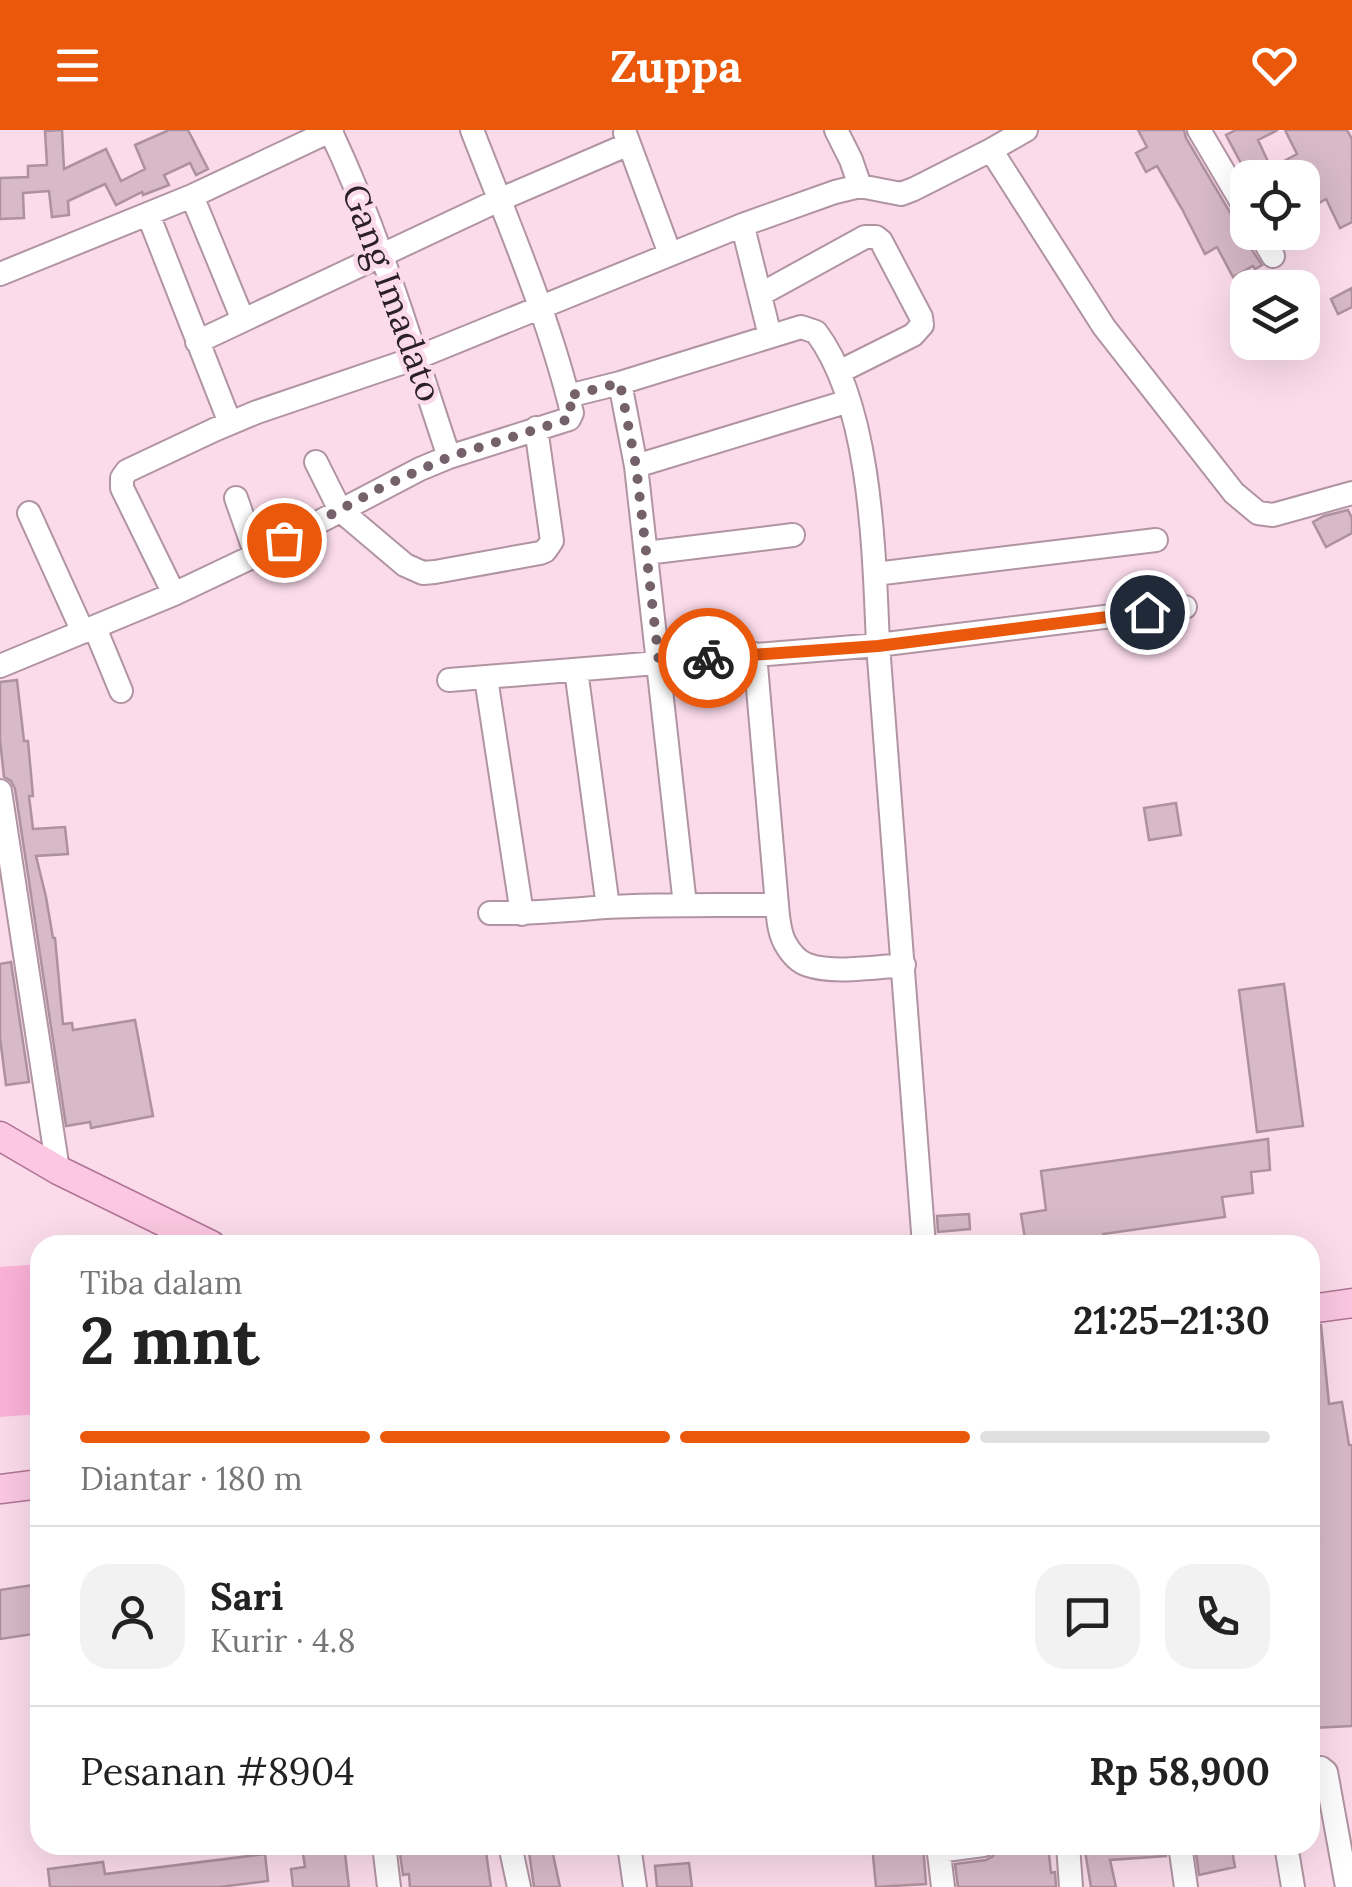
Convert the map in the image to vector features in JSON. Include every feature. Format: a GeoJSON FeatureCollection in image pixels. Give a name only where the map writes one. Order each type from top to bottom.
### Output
{"type":"FeatureCollection","features":[{"type":"Feature","properties":{"kind":"main road"},"geometry":{"type":"LineString","coordinates":[[0,1136],[58,1170],[191,1235]]}},
{"type":"Feature","properties":{"kind":"main road"},"geometry":{"type":"LineString","coordinates":[[1320,1291],[1352,1286]]}},
{"type":"Feature","properties":{"kind":"main road"},"geometry":{"type":"LineString","coordinates":[[1320,1308],[1352,1303]]}},
{"type":"Feature","properties":{"kind":"main road"},"geometry":{"type":"LineString","coordinates":[[0,1490],[30,1486]]}},
{"type":"Feature","properties":{"kind":"street"},"geometry":{"type":"LineString","coordinates":[[0,274],[192,196],[330,130]]}},
{"type":"Feature","properties":{"kind":"street","name":"Gang Imadato"},"geometry":{"type":"LineString","coordinates":[[330,130],[383,255],[449,457]]}},
{"type":"Feature","properties":{"kind":"street"},"geometry":{"type":"LineString","coordinates":[[0,666],[174,594],[384,486],[449,457],[569,419],[572,413],[568,396],[472,130]]}},
{"type":"Feature","properties":{"kind":"street"},"geometry":{"type":"LineString","coordinates":[[836,130],[860,186]]}},
{"type":"Feature","properties":{"kind":"street"},"geometry":{"type":"LineString","coordinates":[[174,594],[122,488],[127,470],[230,423],[416,358],[745,224],[860,186],[900,194],[1026,130]]}},
{"type":"Feature","properties":{"kind":"street"},"geometry":{"type":"LineString","coordinates":[[1208,133],[1230,177]]}},
{"type":"Feature","properties":{"kind":"street"},"geometry":{"type":"LineString","coordinates":[[197,342],[626,137],[670,254]]}},
{"type":"Feature","properties":{"kind":"street"},"geometry":{"type":"LineString","coordinates":[[992,150],[1104,327],[1234,493],[1258,513],[1273,515],[1352,493]]}},
{"type":"Feature","properties":{"kind":"street"},"geometry":{"type":"LineString","coordinates":[[192,196],[243,320]]}},
{"type":"Feature","properties":{"kind":"street"},"geometry":{"type":"LineString","coordinates":[[148,214],[230,423]]}},
{"type":"Feature","properties":{"kind":"street"},"geometry":{"type":"LineString","coordinates":[[745,235],[770,336]]}},
{"type":"Feature","properties":{"kind":"street"},"geometry":{"type":"LineString","coordinates":[[761,294],[865,237],[881,241],[922,324],[913,336],[839,372]]}},
{"type":"Feature","properties":{"kind":"street"},"geometry":{"type":"LineString","coordinates":[[1269,250],[1272,256]]}},
{"type":"Feature","properties":{"kind":"street"},"geometry":{"type":"LineString","coordinates":[[568,396],[801,327],[809,328],[820,339],[839,372],[860,441],[875,574],[923,1235]]}},
{"type":"Feature","properties":{"kind":"street"},"geometry":{"type":"LineString","coordinates":[[620,383],[636,466],[684,905]]}},
{"type":"Feature","properties":{"kind":"street"},"geometry":{"type":"LineString","coordinates":[[636,466],[849,402]]}},
{"type":"Feature","properties":{"kind":"street"},"geometry":{"type":"LineString","coordinates":[[316,462],[340,510],[406,565],[423,572],[540,553],[552,541],[536,428]]}},
{"type":"Feature","properties":{"kind":"street"},"geometry":{"type":"LineString","coordinates":[[236,498],[256,555]]}},
{"type":"Feature","properties":{"kind":"street"},"geometry":{"type":"LineString","coordinates":[[29,513],[120,691]]}},
{"type":"Feature","properties":{"kind":"street"},"geometry":{"type":"LineString","coordinates":[[646,552],[793,535]]}},
{"type":"Feature","properties":{"kind":"street"},"geometry":{"type":"LineString","coordinates":[[875,574],[1156,540]]}},
{"type":"Feature","properties":{"kind":"street"},"geometry":{"type":"LineString","coordinates":[[449,680],[878,646],[1186,607]]}},
{"type":"Feature","properties":{"kind":"street"},"geometry":{"type":"LineString","coordinates":[[755,654],[777,904],[785,943],[806,964],[842,968],[904,965]]}},
{"type":"Feature","properties":{"kind":"street"},"geometry":{"type":"LineString","coordinates":[[576,670],[608,907]]}},
{"type":"Feature","properties":{"kind":"street"},"geometry":{"type":"LineString","coordinates":[[486,678],[522,914]]}},
{"type":"Feature","properties":{"kind":"street"},"geometry":{"type":"LineString","coordinates":[[0,791],[58,1170]]}},
{"type":"Feature","properties":{"kind":"street"},"geometry":{"type":"LineString","coordinates":[[490,914],[777,904]]}},
{"type":"Feature","properties":{"kind":"street"},"geometry":{"type":"LineString","coordinates":[[1320,1768],[1326,1772],[1347,1887]]}},
{"type":"Feature","properties":{"kind":"street"},"geometry":{"type":"LineString","coordinates":[[385,1855],[389,1887]]}},
{"type":"Feature","properties":{"kind":"street"},"geometry":{"type":"LineString","coordinates":[[512,1855],[518,1887]]}},
{"type":"Feature","properties":{"kind":"street"},"geometry":{"type":"LineString","coordinates":[[630,1855],[635,1887]]}},
{"type":"Feature","properties":{"kind":"street"},"geometry":{"type":"LineString","coordinates":[[939,1855],[942,1887]]}},
{"type":"Feature","properties":{"kind":"street"},"geometry":{"type":"LineString","coordinates":[[1069,1855],[1071,1887]]}},
{"type":"Feature","properties":{"kind":"street"},"geometry":{"type":"LineString","coordinates":[[1181,1855],[1186,1887]]}},
{"type":"Feature","properties":{"kind":"street"},"geometry":{"type":"LineString","coordinates":[[1288,1855],[1293,1887]]}},
{"type":"Feature","properties":{"kind":"shaded area"},"geometry":{"type":"Polygon","coordinates":[[[30,1265],[30,1415],[0,1417],[0,1267],[30,1265]]]}},
{"type":"Feature","properties":{"kind":"building"},"geometry":{"type":"Polygon","coordinates":[[[62,130],[64,169],[106,149],[121,181],[145,169],[135,145],[169,130],[188,130],[208,169],[196,175],[190,163],[164,175],[169,185],[116,205],[105,184],[68,201],[69,215],[52,217],[49,191],[23,193],[24,218],[0,219],[0,178],[28,177],[28,166],[47,165],[45,131],[62,130]]]}},
{"type":"Feature","properties":{"kind":"building"},"geometry":{"type":"Polygon","coordinates":[[[1138,130],[1184,130],[1230,213],[1230,250],[1252,250],[1262,265],[1230,271],[1217,247],[1205,254],[1157,166],[1146,172],[1136,153],[1147,147],[1138,130]]]}},
{"type":"Feature","properties":{"kind":"building"},"geometry":{"type":"Polygon","coordinates":[[[1236,130],[1278,130],[1258,140],[1267,160],[1239,160],[1226,135],[1236,130]]]}},
{"type":"Feature","properties":{"kind":"building"},"geometry":{"type":"Polygon","coordinates":[[[1285,130],[1347,130],[1352,139],[1352,222],[1340,228],[1326,199],[1320,202],[1320,160],[1286,160],[1297,154],[1285,130]]]}},
{"type":"Feature","properties":{"kind":"building"},"geometry":{"type":"Polygon","coordinates":[[[1352,288],[1352,307],[1338,314],[1331,299],[1352,288]]]}},
{"type":"Feature","properties":{"kind":"building"},"geometry":{"type":"Polygon","coordinates":[[[1348,510],[1352,533],[1326,547],[1313,522],[1348,510]]]}},
{"type":"Feature","properties":{"kind":"building"},"geometry":{"type":"Polygon","coordinates":[[[17,680],[24,741],[28,741],[33,829],[65,827],[68,854],[36,856],[55,938],[63,1024],[72,1023],[73,1030],[135,1020],[153,1116],[91,1128],[90,1122],[66,1126],[15,789],[4,777],[0,682],[17,680]]]}},
{"type":"Feature","properties":{"kind":"building"},"geometry":{"type":"Polygon","coordinates":[[[1176,803],[1181,835],[1149,840],[1144,808],[1176,803]]]}},
{"type":"Feature","properties":{"kind":"building"},"geometry":{"type":"Polygon","coordinates":[[[11,962],[29,1082],[6,1085],[0,1038],[0,964],[11,962]]]}},
{"type":"Feature","properties":{"kind":"building"},"geometry":{"type":"Polygon","coordinates":[[[1284,984],[1303,1126],[1257,1132],[1239,990],[1284,984]]]}},
{"type":"Feature","properties":{"kind":"building"},"geometry":{"type":"Polygon","coordinates":[[[1268,1139],[1270,1170],[1251,1172],[1253,1193],[1222,1197],[1225,1217],[1103,1235],[1024,1235],[1021,1214],[1046,1210],[1041,1171],[1268,1139]]]}},
{"type":"Feature","properties":{"kind":"building"},"geometry":{"type":"Polygon","coordinates":[[[969,1214],[970,1229],[938,1232],[937,1216],[969,1214]]]}},
{"type":"Feature","properties":{"kind":"building"},"geometry":{"type":"Polygon","coordinates":[[[1320,1325],[1329,1404],[1342,1402],[1352,1445],[1352,1726],[1320,1728],[1320,1325]]]}},
{"type":"Feature","properties":{"kind":"building"},"geometry":{"type":"Polygon","coordinates":[[[30,1586],[30,1634],[0,1639],[0,1590],[30,1586]]]}},
{"type":"Feature","properties":{"kind":"building"},"geometry":{"type":"Polygon","coordinates":[[[265,1855],[268,1881],[219,1887],[50,1887],[48,1869],[103,1862],[105,1874],[265,1855]]]}},
{"type":"Feature","properties":{"kind":"building"},"geometry":{"type":"Polygon","coordinates":[[[303,1855],[345,1855],[349,1887],[293,1887],[291,1869],[305,1867],[303,1855]]]}},
{"type":"Feature","properties":{"kind":"building"},"geometry":{"type":"Polygon","coordinates":[[[400,1855],[486,1855],[491,1887],[410,1887],[409,1874],[403,1875],[400,1855]]]}},
{"type":"Feature","properties":{"kind":"building"},"geometry":{"type":"Polygon","coordinates":[[[529,1855],[553,1855],[560,1887],[534,1887],[529,1855]]]}},
{"type":"Feature","properties":{"kind":"building"},"geometry":{"type":"Polygon","coordinates":[[[873,1855],[924,1855],[926,1884],[876,1887],[873,1855]]]}},
{"type":"Feature","properties":{"kind":"building"},"geometry":{"type":"Polygon","coordinates":[[[1049,1855],[1056,1887],[958,1887],[955,1864],[993,1856],[1049,1855]]]}},
{"type":"Feature","properties":{"kind":"building"},"geometry":{"type":"Polygon","coordinates":[[[1086,1855],[1166,1855],[1110,1860],[1116,1887],[1091,1887],[1086,1855]]]}},
{"type":"Feature","properties":{"kind":"building"},"geometry":{"type":"Polygon","coordinates":[[[1196,1855],[1233,1855],[1235,1867],[1199,1875],[1196,1855]]]}},
{"type":"Feature","properties":{"kind":"building"},"geometry":{"type":"Polygon","coordinates":[[[689,1863],[692,1887],[657,1887],[655,1866],[689,1863]]]}},
{"type":"Feature","properties":{"kind":"way so far"},"geometry":{"type":"LineString","coordinates":[[284,540],[384,486],[449,457],[569,419],[572,413],[568,396],[620,383],[636,466],[659,662],[708,658]]}},
{"type":"Feature","properties":{"kind":"route"},"geometry":{"type":"LineString","coordinates":[[708,658],[878,646],[1147,612]]}}]}
